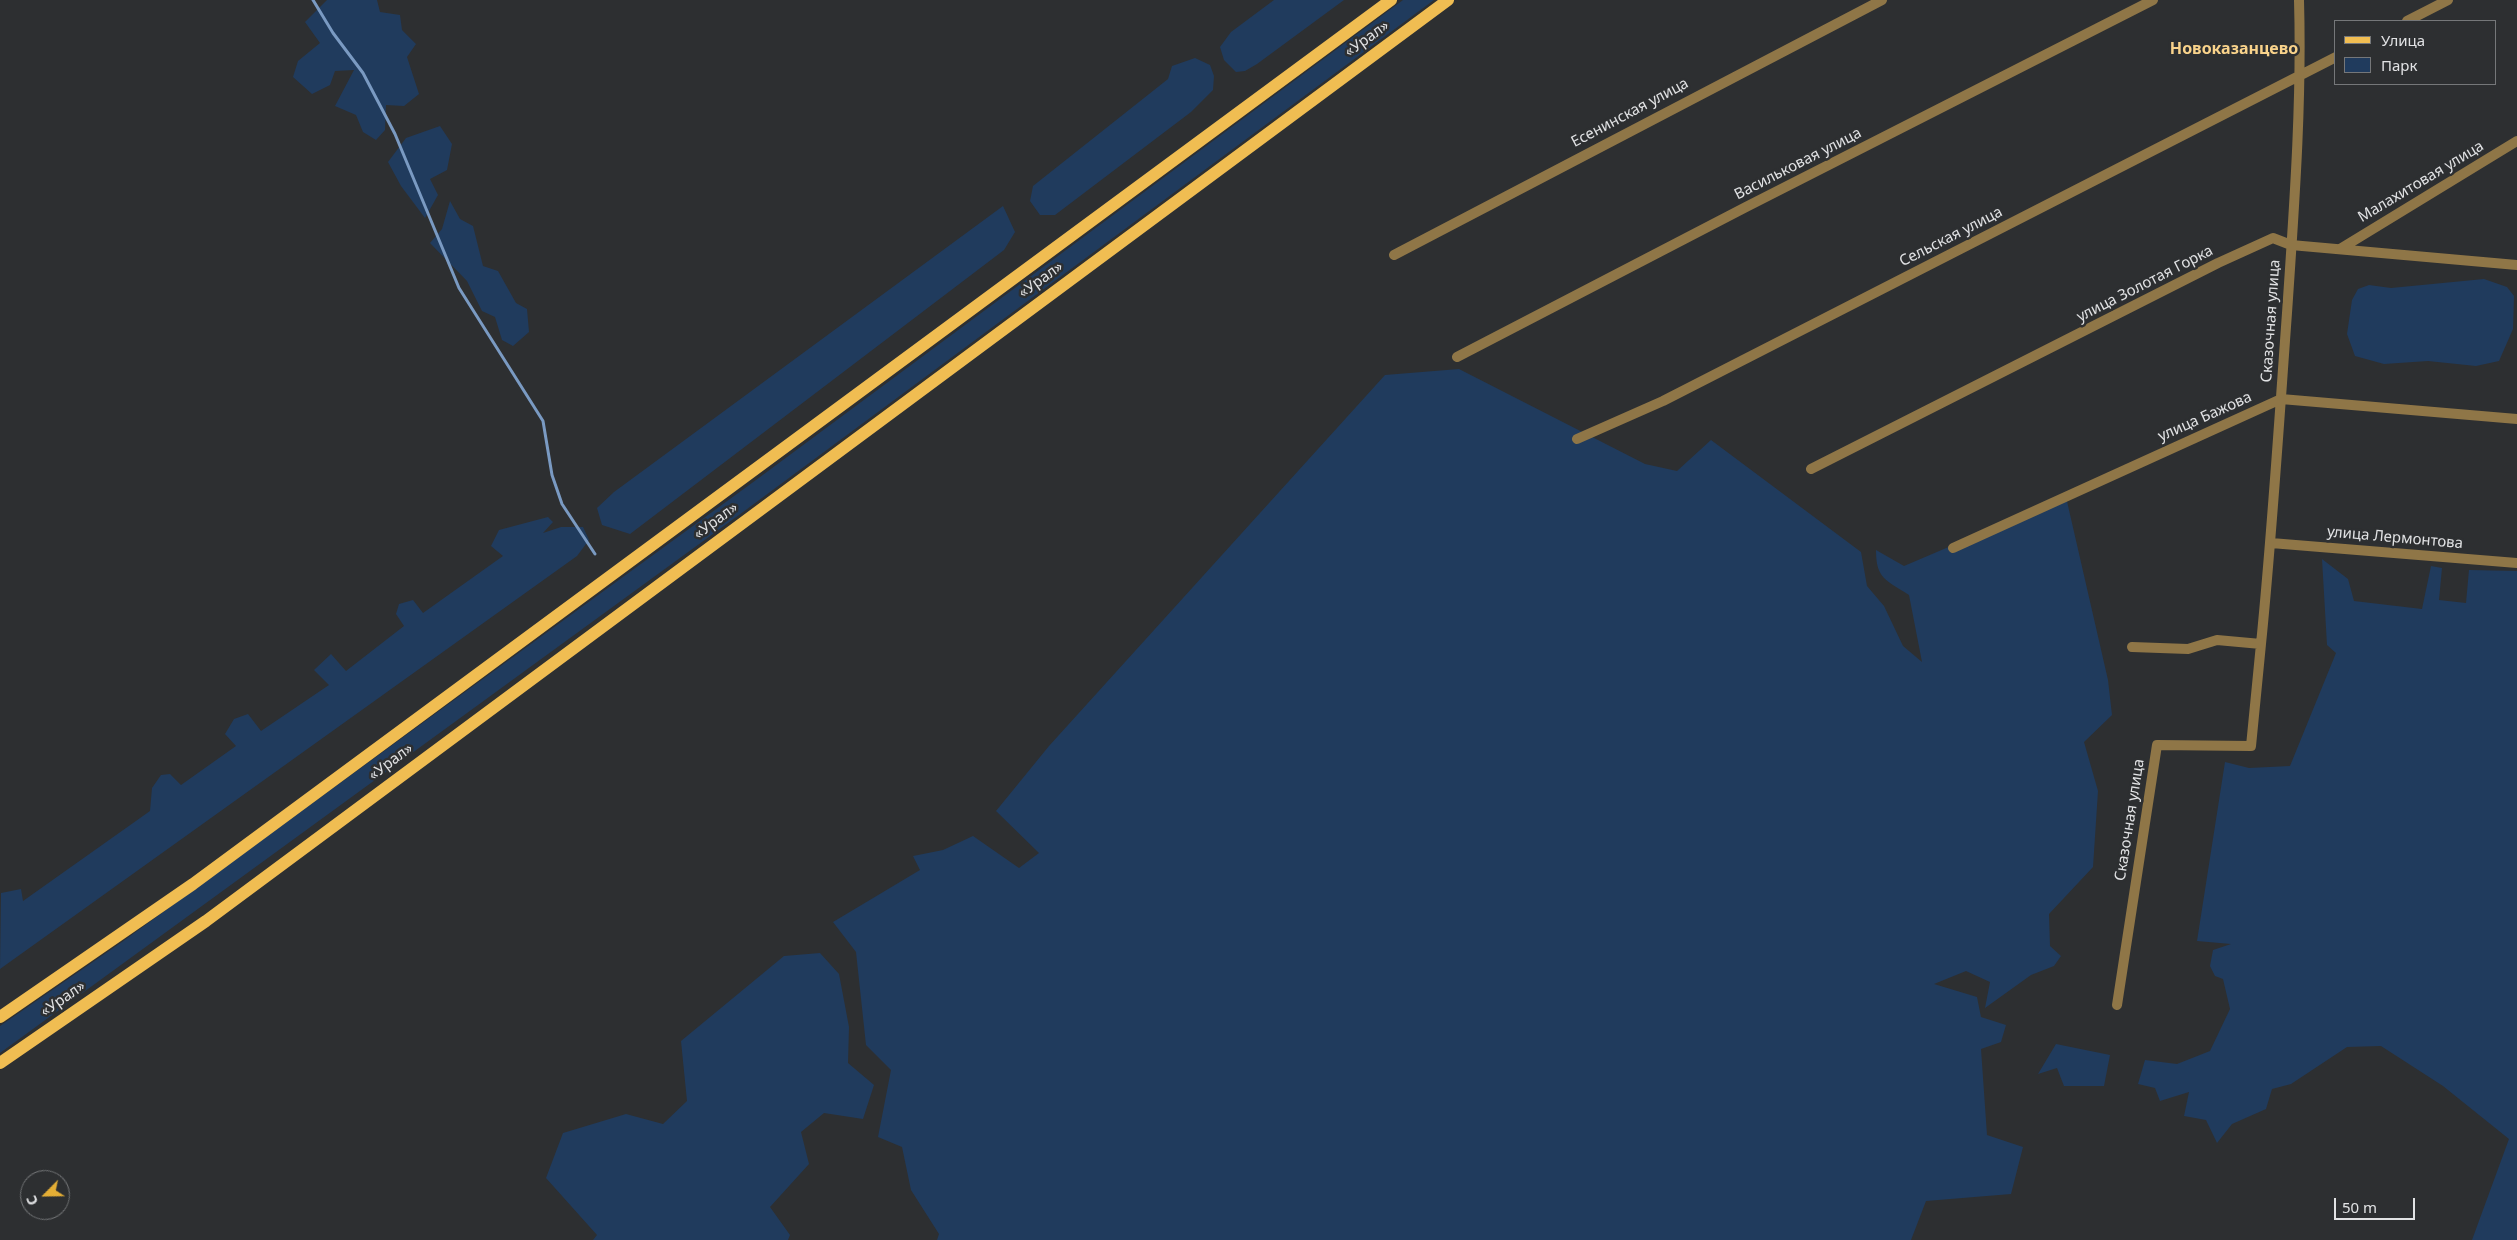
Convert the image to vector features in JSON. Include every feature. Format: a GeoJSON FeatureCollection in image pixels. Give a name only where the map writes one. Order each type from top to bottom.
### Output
{"type":"FeatureCollection","features":[{"type":"Feature","properties":{"kind":"main road","name":"«Урал»"},"geometry":{"type":"LineString","coordinates":[[0,1017],[193,884],[1391,0]]}},
{"type":"Feature","properties":{"kind":"main road","name":"«Урал»"},"geometry":{"type":"LineString","coordinates":[[0,1063],[206,921],[1448,0]]}},
{"type":"Feature","properties":{"kind":"street","name":"Есенинская улица"},"geometry":{"type":"LineString","coordinates":[[1394,255],[1882,0]]}},
{"type":"Feature","properties":{"kind":"street","name":"Васильковая улица"},"geometry":{"type":"LineString","coordinates":[[1457,357],[1746,207],[2153,0]]}},
{"type":"Feature","properties":{"kind":"street","name":"Сказочная улица"},"geometry":{"type":"LineString","coordinates":[[2117,1005],[2157,745],[2251,746],[2270,543],[2292,245],[2301,75],[2299,0]]}},
{"type":"Feature","properties":{"kind":"street"},"geometry":{"type":"LineString","coordinates":[[2408,20],[2448,0]]}},
{"type":"Feature","properties":{"kind":"street","name":"Сельская улица"},"geometry":{"type":"LineString","coordinates":[[1578,439],[1664,401],[2334,59]]}},
{"type":"Feature","properties":{"kind":"street","name":"Малахитовая улица"},"geometry":{"type":"LineString","coordinates":[[2340,249],[2517,141]]}},
{"type":"Feature","properties":{"kind":"street","name":"улица Золотая Горка"},"geometry":{"type":"LineString","coordinates":[[1811,470],[2218,263],[2273,238],[2292,245],[2517,265]]}},
{"type":"Feature","properties":{"kind":"street","name":"улица Бажова"},"geometry":{"type":"LineString","coordinates":[[1953,548],[2281,399],[2517,419]]}},
{"type":"Feature","properties":{"kind":"street","name":"улица Лермонтова"},"geometry":{"type":"LineString","coordinates":[[2270,543],[2517,563]]}},
{"type":"Feature","properties":{"kind":"street"},"geometry":{"type":"LineString","coordinates":[[2132,647],[2188,650],[2217,640],[2260,644]]}},
{"type":"Feature","properties":{"kind":"green space"},"geometry":{"type":"Polygon","coordinates":[[[327,0],[377,0],[380,12],[400,15],[402,30],[416,44],[407,57],[419,94],[404,106],[386,105],[385,130],[376,140],[363,132],[356,115],[335,106],[354,70],[335,71],[330,85],[312,94],[293,77],[298,61],[320,43],[305,22],[327,0]]]}},
{"type":"Feature","properties":{"kind":"green space"},"geometry":{"type":"Polygon","coordinates":[[[1274,0],[1344,0],[1257,64],[1245,71],[1236,72],[1224,60],[1220,47],[1231,32],[1274,0]]]}},
{"type":"Feature","properties":{"kind":"green space"},"geometry":{"type":"Polygon","coordinates":[[[1403,0],[1434,0],[739,515],[0,1053],[0,1026],[122,942],[756,480],[1403,0]]]}},
{"type":"Feature","properties":{"kind":"green space"},"geometry":{"type":"Polygon","coordinates":[[[1195,58],[1210,65],[1214,76],[1213,90],[1191,112],[1055,215],[1040,215],[1030,201],[1033,186],[1168,79],[1172,66],[1195,58]]]}},
{"type":"Feature","properties":{"kind":"green space"},"geometry":{"type":"Polygon","coordinates":[[[440,126],[452,144],[447,170],[430,179],[438,195],[425,218],[401,186],[388,162],[406,138],[440,126]]]}},
{"type":"Feature","properties":{"kind":"green space"},"geometry":{"type":"Polygon","coordinates":[[[450,201],[460,219],[473,226],[483,266],[498,271],[516,303],[527,309],[529,332],[513,346],[502,340],[495,317],[482,311],[467,281],[430,243],[442,229],[450,201]]]}},
{"type":"Feature","properties":{"kind":"green space"},"geometry":{"type":"Polygon","coordinates":[[[1003,206],[1015,232],[1004,250],[630,534],[602,525],[597,508],[614,492],[1003,206]]]}},
{"type":"Feature","properties":{"kind":"green space"},"geometry":{"type":"Polygon","coordinates":[[[2484,279],[2507,287],[2514,296],[2513,329],[2499,361],[2476,366],[2428,361],[2384,364],[2355,356],[2347,334],[2352,300],[2358,289],[2369,285],[2391,288],[2484,279]]]}},
{"type":"Feature","properties":{"kind":"green space"},"geometry":{"type":"Polygon","coordinates":[[[1459,369],[1645,464],[1677,471],[1711,440],[1861,552],[1867,586],[1884,606],[1903,646],[1922,662],[1909,595],[1888,582],[1880,573],[1876,560],[1876,550],[1904,566],[2066,497],[2108,680],[2112,715],[2084,742],[2098,791],[2093,867],[2049,914],[2050,946],[2061,956],[2054,966],[2031,975],[1985,1008],[1990,982],[1966,971],[1934,984],[1977,997],[1981,1017],[2006,1025],[2001,1042],[1981,1049],[1987,1135],[2023,1147],[2011,1194],[1926,1201],[1911,1240],[937,1240],[939,1234],[911,1190],[902,1147],[878,1137],[891,1070],[866,1045],[856,952],[833,922],[920,870],[913,856],[943,850],[973,836],[1019,868],[1039,853],[996,811],[1049,746],[1385,375],[1459,369]]]}},
{"type":"Feature","properties":{"kind":"green space"},"geometry":{"type":"Polygon","coordinates":[[[548,517],[553,522],[543,533],[561,527],[583,527],[589,540],[577,556],[0,969],[1,893],[21,889],[23,901],[150,811],[152,788],[161,775],[170,774],[181,785],[236,746],[225,734],[234,719],[248,714],[261,731],[329,685],[314,670],[331,654],[346,671],[404,626],[396,614],[399,604],[413,600],[423,613],[503,556],[491,546],[499,530],[548,517]]]}},
{"type":"Feature","properties":{"kind":"green space"},"geometry":{"type":"Polygon","coordinates":[[[2322,559],[2348,579],[2354,601],[2422,609],[2431,566],[2442,568],[2439,600],[2466,603],[2469,570],[2517,571],[2517,1240],[2472,1240],[2509,1139],[2443,1086],[2381,1046],[2347,1047],[2291,1084],[2272,1089],[2266,1109],[2232,1124],[2217,1143],[2206,1120],[2184,1116],[2189,1092],[2160,1101],[2155,1088],[2138,1084],[2145,1060],[2177,1064],[2210,1051],[2230,1009],[2223,979],[2215,976],[2210,966],[2213,950],[2231,944],[2197,941],[2225,762],[2249,768],[2290,766],[2336,653],[2327,645],[2322,559]]]}},
{"type":"Feature","properties":{"kind":"green space"},"geometry":{"type":"Polygon","coordinates":[[[820,953],[839,974],[849,1027],[848,1063],[874,1085],[863,1119],[824,1113],[801,1132],[809,1164],[770,1207],[790,1235],[788,1240],[593,1240],[597,1235],[546,1178],[563,1133],[626,1114],[663,1124],[687,1101],[681,1041],[784,956],[820,953]]]}},
{"type":"Feature","properties":{"kind":"green space"},"geometry":{"type":"Polygon","coordinates":[[[2056,1044],[2110,1055],[2104,1086],[2064,1086],[2057,1068],[2038,1074],[2056,1044]]]}},
{"type":"Feature","properties":{"kind":"waterway"},"geometry":{"type":"LineString","coordinates":[[313,0],[333,33],[363,73],[395,134],[459,288],[543,421],[552,475],[562,504],[595,554]]}},
{"type":"Feature","properties":{"kind":"district","name":"Новоказанцево"},"geometry":{"type":"Point","coordinates":[2234,49]}}]}
